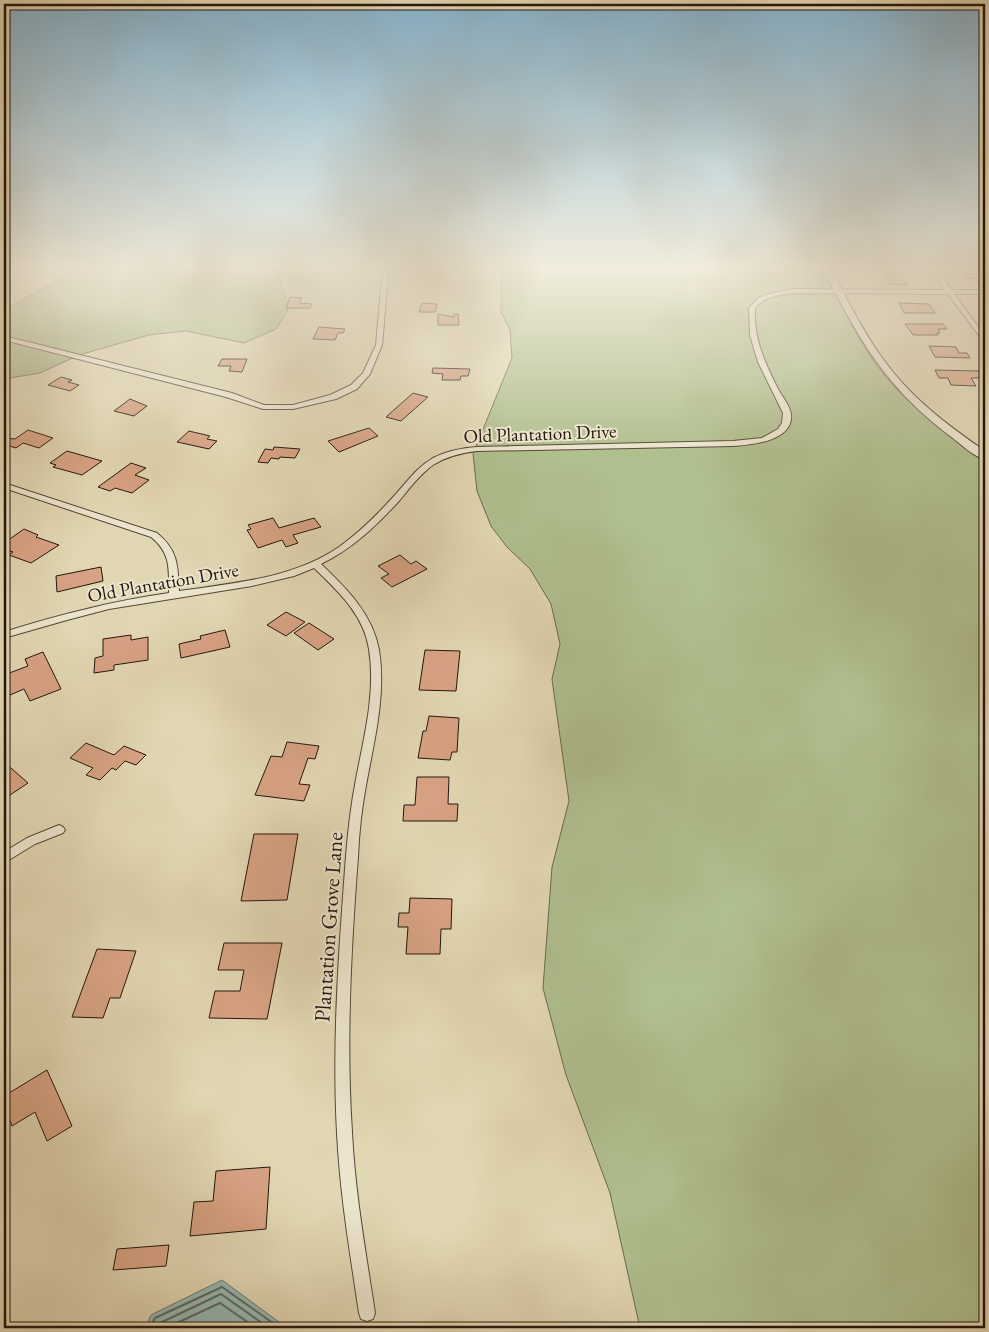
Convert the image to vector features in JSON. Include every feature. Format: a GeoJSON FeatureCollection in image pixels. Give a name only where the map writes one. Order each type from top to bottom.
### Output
{"type":"FeatureCollection","features":[{"type":"Feature","properties":{"kind":"street"},"geometry":{"type":"LineString","coordinates":[[4,338],[229,395],[263,407],[306,406],[344,392],[366,374],[379,345],[382,328]]}},
{"type":"Feature","properties":{"kind":"street","name":"Old Plantation Drive"},"geometry":{"type":"LineString","coordinates":[[4,635],[73,614],[174,594],[275,578],[316,564],[352,542],[424,468],[432,462],[452,453],[486,449],[724,444],[758,441],[777,434],[786,425],[787,413],[757,348],[755,328]]}},
{"type":"Feature","properties":{"kind":"street"},"geometry":{"type":"LineString","coordinates":[[860,328],[893,379],[924,410],[985,456]]}},
{"type":"Feature","properties":{"kind":"street"},"geometry":{"type":"LineString","coordinates":[[976,328],[985,340]]}},
{"type":"Feature","properties":{"kind":"street"},"geometry":{"type":"LineString","coordinates":[[4,485],[154,535],[168,546],[172,554],[174,594]]}},
{"type":"Feature","properties":{"kind":"street","name":"Plantation Grove Lane"},"geometry":{"type":"LineString","coordinates":[[316,564],[357,608],[367,626],[376,660],[368,745],[358,801],[348,908],[342,1012],[346,1161],[351,1210],[367,1313]]}},
{"type":"Feature","properties":{"kind":"street"},"geometry":{"type":"LineString","coordinates":[[4,858],[31,841],[59,830]]}},
{"type":"Feature","properties":{"kind":"green space"},"geometry":{"type":"Polygon","coordinates":[[[4,328],[277,328],[244,343],[186,331],[149,335],[79,355],[40,373],[4,379],[4,328]]]}},
{"type":"Feature","properties":{"kind":"green space"},"geometry":{"type":"Polygon","coordinates":[[[509,328],[854,328],[876,364],[900,392],[926,417],[985,460],[985,1328],[640,1328],[610,1193],[566,1075],[543,988],[552,867],[569,801],[552,679],[560,644],[551,604],[530,569],[507,547],[491,526],[477,491],[473,454],[512,358],[509,328]]]}},
{"type":"Feature","properties":{"kind":"water"},"geometry":{"type":"Polygon","coordinates":[[[222,1280],[287,1328],[145,1328],[151,1315],[222,1280]]]}},
{"type":"Feature","properties":{"kind":"building"},"geometry":{"type":"Polygon","coordinates":[[[318,328],[345,329],[343,333],[338,333],[335,340],[313,339],[318,328]]]}},
{"type":"Feature","properties":{"kind":"building"},"geometry":{"type":"Polygon","coordinates":[[[908,328],[947,329],[938,329],[940,333],[937,333],[938,335],[913,335],[908,328]]]}},
{"type":"Feature","properties":{"kind":"building"},"geometry":{"type":"Polygon","coordinates":[[[929,346],[956,347],[959,353],[967,353],[970,358],[935,357],[929,346]]]}},
{"type":"Feature","properties":{"kind":"building"},"geometry":{"type":"Polygon","coordinates":[[[222,359],[247,359],[242,372],[229,371],[231,366],[218,366],[222,359]]]}},
{"type":"Feature","properties":{"kind":"building"},"geometry":{"type":"Polygon","coordinates":[[[433,368],[470,369],[468,376],[461,376],[460,380],[442,380],[443,374],[432,373],[433,368]]]}},
{"type":"Feature","properties":{"kind":"building"},"geometry":{"type":"Polygon","coordinates":[[[935,370],[979,371],[983,378],[971,378],[976,386],[951,385],[948,378],[939,378],[935,370]]]}},
{"type":"Feature","properties":{"kind":"building"},"geometry":{"type":"Polygon","coordinates":[[[61,377],[72,380],[68,382],[79,385],[70,391],[48,385],[61,377]]]}},
{"type":"Feature","properties":{"kind":"building"},"geometry":{"type":"Polygon","coordinates":[[[413,393],[428,397],[401,421],[386,417],[413,393]]]}},
{"type":"Feature","properties":{"kind":"building"},"geometry":{"type":"Polygon","coordinates":[[[130,399],[147,406],[134,416],[114,411],[130,399]]]}},
{"type":"Feature","properties":{"kind":"building"},"geometry":{"type":"Polygon","coordinates":[[[369,428],[378,436],[339,452],[328,441],[369,428]]]}},
{"type":"Feature","properties":{"kind":"building"},"geometry":{"type":"Polygon","coordinates":[[[28,430],[53,438],[39,448],[23,443],[16,448],[4,444],[4,438],[15,439],[28,430]]]}},
{"type":"Feature","properties":{"kind":"building"},"geometry":{"type":"Polygon","coordinates":[[[189,431],[210,436],[207,439],[217,441],[209,449],[177,442],[189,431]]]}},
{"type":"Feature","properties":{"kind":"building"},"geometry":{"type":"Polygon","coordinates":[[[274,447],[300,449],[295,458],[280,457],[279,459],[271,458],[268,463],[258,462],[265,449],[273,450],[274,447]]]}},
{"type":"Feature","properties":{"kind":"building"},"geometry":{"type":"Polygon","coordinates":[[[67,451],[102,461],[82,475],[53,467],[56,465],[50,463],[67,451]]]}},
{"type":"Feature","properties":{"kind":"building"},"geometry":{"type":"Polygon","coordinates":[[[131,463],[146,468],[135,475],[149,480],[132,493],[115,488],[110,491],[98,487],[131,463]]]}},
{"type":"Feature","properties":{"kind":"building"},"geometry":{"type":"Polygon","coordinates":[[[273,518],[279,528],[314,518],[321,527],[293,535],[298,543],[286,547],[282,540],[258,548],[247,530],[251,529],[248,525],[273,518]]]}},
{"type":"Feature","properties":{"kind":"building"},"geometry":{"type":"Polygon","coordinates":[[[24,529],[38,535],[36,537],[59,545],[31,563],[9,555],[13,552],[4,549],[4,543],[24,529]]]}},
{"type":"Feature","properties":{"kind":"building"},"geometry":{"type":"Polygon","coordinates":[[[400,555],[411,564],[416,561],[427,569],[392,587],[381,578],[389,574],[378,566],[400,555]]]}},
{"type":"Feature","properties":{"kind":"building"},"geometry":{"type":"Polygon","coordinates":[[[101,567],[103,581],[57,592],[56,576],[101,567]]]}},
{"type":"Feature","properties":{"kind":"building"},"geometry":{"type":"Polygon","coordinates":[[[286,612],[305,622],[286,636],[267,625],[286,612]]]}},
{"type":"Feature","properties":{"kind":"building"},"geometry":{"type":"Polygon","coordinates":[[[309,623],[334,639],[318,650],[294,633],[309,623]]]}},
{"type":"Feature","properties":{"kind":"building"},"geometry":{"type":"Polygon","coordinates":[[[225,630],[230,647],[181,658],[179,644],[201,639],[200,636],[225,630]]]}},
{"type":"Feature","properties":{"kind":"building"},"geometry":{"type":"Polygon","coordinates":[[[131,635],[131,640],[148,637],[148,660],[114,665],[114,670],[94,673],[95,658],[103,656],[103,639],[131,635]]]}},
{"type":"Feature","properties":{"kind":"building"},"geometry":{"type":"Polygon","coordinates":[[[425,650],[460,651],[456,691],[419,690],[425,650]]]}},
{"type":"Feature","properties":{"kind":"building"},"geometry":{"type":"Polygon","coordinates":[[[43,652],[61,689],[30,701],[24,689],[10,695],[4,682],[4,675],[28,666],[25,659],[43,652]]]}},
{"type":"Feature","properties":{"kind":"building"},"geometry":{"type":"Polygon","coordinates":[[[429,716],[459,718],[457,752],[452,752],[450,760],[418,758],[423,731],[426,731],[429,716]]]}},
{"type":"Feature","properties":{"kind":"building"},"geometry":{"type":"Polygon","coordinates":[[[287,742],[319,746],[315,759],[308,758],[299,784],[310,785],[304,801],[255,795],[271,756],[282,757],[287,742]]]}},
{"type":"Feature","properties":{"kind":"building"},"geometry":{"type":"Polygon","coordinates":[[[86,743],[114,755],[124,746],[146,755],[136,765],[125,761],[116,770],[112,768],[100,780],[86,775],[93,768],[70,758],[86,743]]]}},
{"type":"Feature","properties":{"kind":"building"},"geometry":{"type":"Polygon","coordinates":[[[4,762],[28,783],[10,795],[7,792],[4,794],[4,762]]]}},
{"type":"Feature","properties":{"kind":"building"},"geometry":{"type":"Polygon","coordinates":[[[417,777],[449,777],[448,804],[458,804],[457,821],[403,821],[404,805],[415,805],[417,777]]]}},
{"type":"Feature","properties":{"kind":"building"},"geometry":{"type":"Polygon","coordinates":[[[254,834],[298,834],[287,900],[241,901],[254,834]]]}},
{"type":"Feature","properties":{"kind":"building"},"geometry":{"type":"Polygon","coordinates":[[[410,898],[452,899],[451,929],[441,929],[440,954],[406,954],[408,927],[398,927],[399,913],[409,913],[410,898]]]}},
{"type":"Feature","properties":{"kind":"building"},"geometry":{"type":"Polygon","coordinates":[[[224,943],[282,943],[267,1019],[209,1018],[215,991],[240,991],[244,970],[218,970],[224,943]]]}},
{"type":"Feature","properties":{"kind":"building"},"geometry":{"type":"Polygon","coordinates":[[[97,949],[136,951],[120,998],[110,998],[103,1018],[72,1017],[97,949]]]}},
{"type":"Feature","properties":{"kind":"building"},"geometry":{"type":"Polygon","coordinates":[[[47,1070],[72,1126],[47,1141],[35,1112],[12,1126],[4,1105],[4,1096],[47,1070]]]}},
{"type":"Feature","properties":{"kind":"building"},"geometry":{"type":"Polygon","coordinates":[[[270,1167],[266,1229],[190,1236],[194,1202],[213,1201],[216,1171],[270,1167]]]}},
{"type":"Feature","properties":{"kind":"building"},"geometry":{"type":"Polygon","coordinates":[[[169,1245],[166,1266],[113,1270],[117,1249],[169,1245]]]}}]}
